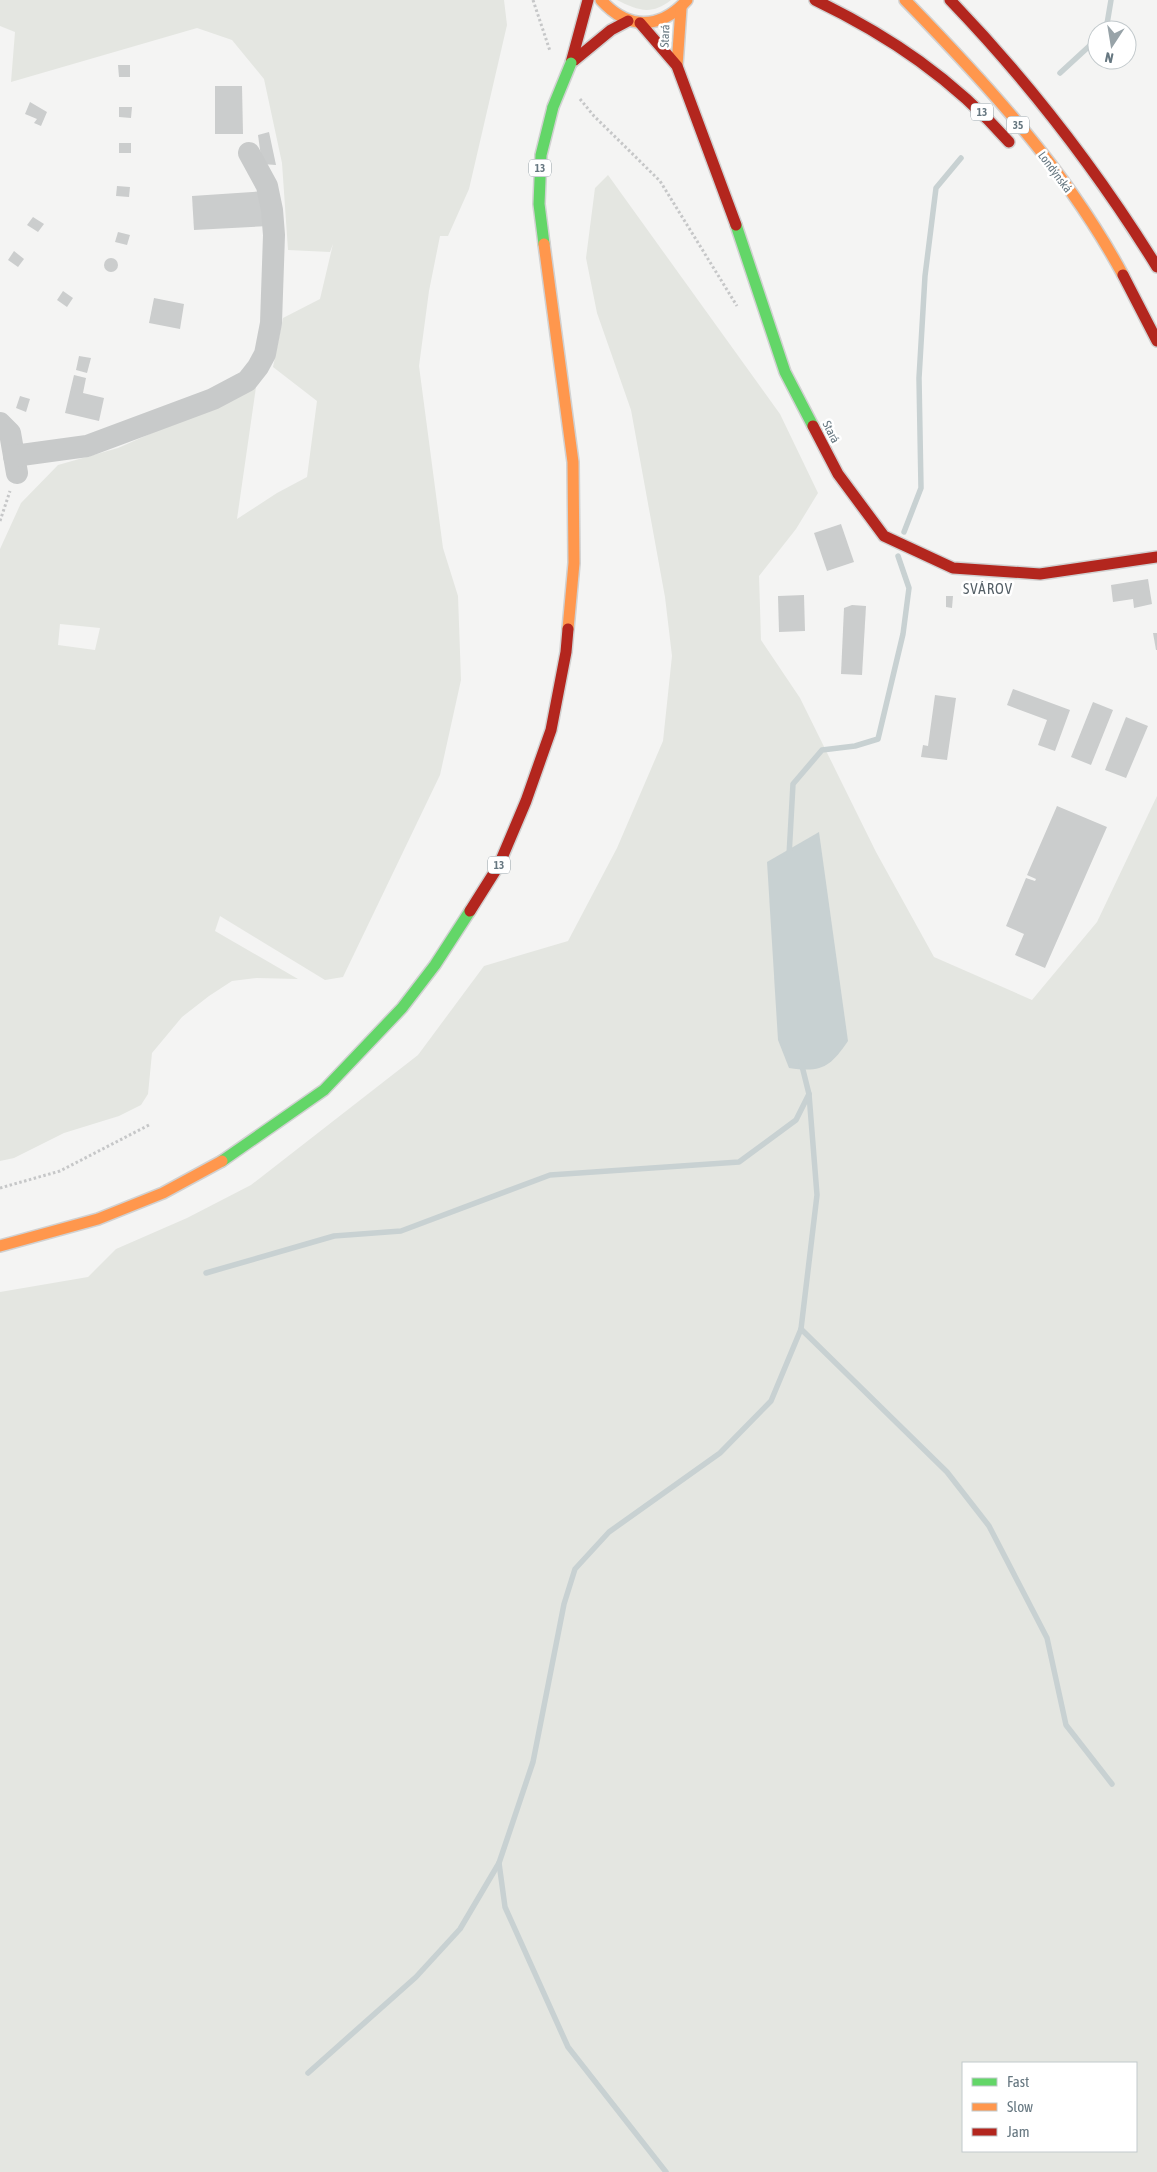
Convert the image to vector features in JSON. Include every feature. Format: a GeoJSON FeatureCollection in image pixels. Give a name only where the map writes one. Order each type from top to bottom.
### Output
{"type":"FeatureCollection","features":[{"type":"Feature","properties":{"kind":"main road","name":"13"},"geometry":{"type":"LineString","coordinates":[[0,1246],[98,1219],[163,1193],[226,1159],[324,1090],[402,1008],[435,965],[499,865],[526,801],[551,730],[566,652],[574,564],[573,462],[539,204],[541,155],[553,108],[571,62],[588,0]]}},
{"type":"Feature","properties":{"kind":"main road"},"geometry":{"type":"LineString","coordinates":[[601,0],[609,10],[628,21],[640,24],[655,22],[669,17],[684,4]]}},
{"type":"Feature","properties":{"kind":"main road","name":"13"},"geometry":{"type":"LineString","coordinates":[[815,0],[873,28],[914,53],[974,103],[1016,151]]}},
{"type":"Feature","properties":{"kind":"main road","name":"Londýnská"},"geometry":{"type":"LineString","coordinates":[[905,0],[963,61],[1036,147],[1087,215],[1116,263],[1157,341]]}},
{"type":"Feature","properties":{"kind":"main road"},"geometry":{"type":"LineString","coordinates":[[950,0],[1027,86],[1094,170],[1116,201],[1157,267]]}},
{"type":"Feature","properties":{"kind":"main road","name":"Stará"},"geometry":{"type":"LineString","coordinates":[[677,66],[684,4]]}},
{"type":"Feature","properties":{"kind":"main road","name":"13"},"geometry":{"type":"LineString","coordinates":[[571,62],[611,30],[628,21]]}},
{"type":"Feature","properties":{"kind":"main road","name":"Stará"},"geometry":{"type":"LineString","coordinates":[[640,24],[677,66],[727,199],[784,372],[838,474],[884,536],[953,568],[1040,574],[1157,557]]}},
{"type":"Feature","properties":{"kind":"main road"},"geometry":{"type":"LineString","coordinates":[[1077,222],[1116,263]]}},
{"type":"Feature","properties":{"kind":"street"},"geometry":{"type":"LineString","coordinates":[[0,422],[10,433],[15,465],[96,442],[213,399],[246,381],[258,368],[266,354],[272,323],[274,235],[272,210],[267,186],[248,153]]}},
{"type":"Feature","properties":{"kind":"path"},"geometry":{"type":"LineString","coordinates":[[533,0],[551,53]]}},
{"type":"Feature","properties":{"kind":"path"},"geometry":{"type":"LineString","coordinates":[[577,96],[594,116],[660,181],[738,308]]}},
{"type":"Feature","properties":{"kind":"path"},"geometry":{"type":"LineString","coordinates":[[0,521],[15,465]]}},
{"type":"Feature","properties":{"kind":"path"},"geometry":{"type":"LineString","coordinates":[[0,1188],[60,1171],[149,1125]]}},
{"type":"Feature","properties":{"kind":"shaded area"},"geometry":{"type":"Polygon","coordinates":[[[0,0],[504,0],[507,25],[469,189],[448,236],[440,236],[429,291],[419,366],[443,548],[458,596],[461,680],[440,775],[343,977],[325,980],[220,916],[215,931],[298,979],[257,978],[232,981],[182,1017],[152,1053],[148,1094],[141,1105],[119,1116],[64,1133],[14,1158],[0,1161],[0,549],[21,503],[58,465],[118,448],[256,387],[237,519],[277,493],[307,477],[317,401],[273,367],[283,318],[320,299],[333,244],[330,252],[288,250],[282,163],[264,79],[232,40],[197,28],[11,82],[15,32],[0,26],[0,0]],[[60,624],[58,645],[95,650],[100,628],[60,624]]]}},
{"type":"Feature","properties":{"kind":"shaded area"},"geometry":{"type":"Polygon","coordinates":[[[617,0],[671,0],[657,8],[644,10],[617,0]]]}},
{"type":"Feature","properties":{"kind":"shaded area"},"geometry":{"type":"Polygon","coordinates":[[[608,175],[780,414],[818,493],[796,529],[759,576],[761,640],[800,698],[876,852],[934,957],[1032,1000],[1097,922],[1157,796],[1157,2172],[0,2172],[0,1292],[88,1277],[116,1249],[187,1218],[251,1185],[418,1055],[484,966],[568,941],[617,848],[663,741],[672,656],[665,597],[631,410],[597,313],[586,258],[595,188],[608,175]]]}},
{"type":"Feature","properties":{"kind":"shaded area"},"geometry":{"type":"Polygon","coordinates":[[[819,832],[848,1041],[830,1062],[817,1069],[810,1070],[789,1068],[778,1040],[767,862],[819,832]]]}},
{"type":"Feature","properties":{"kind":"building"},"geometry":{"type":"Polygon","coordinates":[[[118,65],[130,65],[130,77],[119,77],[118,65]]]}},
{"type":"Feature","properties":{"kind":"building"},"geometry":{"type":"Polygon","coordinates":[[[215,86],[242,86],[243,134],[215,134],[215,86]]]}},
{"type":"Feature","properties":{"kind":"building"},"geometry":{"type":"Polygon","coordinates":[[[30,102],[47,112],[41,126],[34,123],[37,119],[25,114],[30,102]]]}},
{"type":"Feature","properties":{"kind":"building"},"geometry":{"type":"Polygon","coordinates":[[[119,107],[132,107],[131,118],[119,117],[119,107]]]}},
{"type":"Feature","properties":{"kind":"building"},"geometry":{"type":"Polygon","coordinates":[[[269,132],[276,165],[262,164],[258,135],[269,132]]]}},
{"type":"Feature","properties":{"kind":"building"},"geometry":{"type":"Polygon","coordinates":[[[119,143],[131,143],[131,153],[119,153],[119,143]]]}},
{"type":"Feature","properties":{"kind":"building"},"geometry":{"type":"Polygon","coordinates":[[[117,186],[130,187],[129,197],[116,196],[117,186]]]}},
{"type":"Feature","properties":{"kind":"building"},"geometry":{"type":"Polygon","coordinates":[[[266,191],[268,226],[194,230],[192,196],[266,191]]]}},
{"type":"Feature","properties":{"kind":"building"},"geometry":{"type":"Polygon","coordinates":[[[33,217],[44,224],[38,232],[27,225],[33,217]]]}},
{"type":"Feature","properties":{"kind":"building"},"geometry":{"type":"Polygon","coordinates":[[[118,232],[130,235],[127,245],[115,242],[118,232]]]}},
{"type":"Feature","properties":{"kind":"building"},"geometry":{"type":"Polygon","coordinates":[[[14,251],[24,259],[18,267],[8,260],[14,251]]]}},
{"type":"Feature","properties":{"kind":"building"},"geometry":{"type":"Polygon","coordinates":[[[111,258],[116,260],[118,265],[116,270],[111,272],[106,270],[104,265],[106,260],[111,258]]]}},
{"type":"Feature","properties":{"kind":"building"},"geometry":{"type":"Polygon","coordinates":[[[63,291],[73,298],[67,307],[57,300],[63,291]]]}},
{"type":"Feature","properties":{"kind":"building"},"geometry":{"type":"Polygon","coordinates":[[[154,298],[184,304],[180,329],[149,323],[154,298]]]}},
{"type":"Feature","properties":{"kind":"building"},"geometry":{"type":"Polygon","coordinates":[[[79,356],[91,358],[87,373],[76,370],[79,356]]]}},
{"type":"Feature","properties":{"kind":"building"},"geometry":{"type":"Polygon","coordinates":[[[74,375],[86,378],[83,393],[104,398],[99,421],[65,413],[74,375]]]}},
{"type":"Feature","properties":{"kind":"building"},"geometry":{"type":"Polygon","coordinates":[[[20,396],[30,399],[26,412],[16,408],[20,396]]]}},
{"type":"Feature","properties":{"kind":"building"},"geometry":{"type":"Polygon","coordinates":[[[841,524],[854,562],[827,571],[814,533],[841,524]]]}},
{"type":"Feature","properties":{"kind":"building"},"geometry":{"type":"Polygon","coordinates":[[[1148,579],[1152,604],[1134,608],[1133,599],[1113,602],[1111,585],[1148,579]]]}},
{"type":"Feature","properties":{"kind":"building"},"geometry":{"type":"Polygon","coordinates":[[[804,595],[805,631],[779,632],[778,596],[804,595]]]}},
{"type":"Feature","properties":{"kind":"building"},"geometry":{"type":"Polygon","coordinates":[[[946,596],[953,596],[952,608],[946,607],[946,596]]]}},
{"type":"Feature","properties":{"kind":"building"},"geometry":{"type":"Polygon","coordinates":[[[852,605],[866,606],[862,675],[841,674],[844,608],[852,605]]]}},
{"type":"Feature","properties":{"kind":"building"},"geometry":{"type":"Polygon","coordinates":[[[1153,633],[1157,633],[1157,650],[1156,650],[1153,633]]]}},
{"type":"Feature","properties":{"kind":"building"},"geometry":{"type":"Polygon","coordinates":[[[1013,689],[1070,710],[1055,751],[1038,745],[1047,720],[1007,705],[1013,689]]]}},
{"type":"Feature","properties":{"kind":"building"},"geometry":{"type":"Polygon","coordinates":[[[935,695],[956,698],[947,760],[921,757],[923,745],[928,746],[935,695]]]}},
{"type":"Feature","properties":{"kind":"building"},"geometry":{"type":"Polygon","coordinates":[[[1093,702],[1113,710],[1091,765],[1071,757],[1093,702]]]}},
{"type":"Feature","properties":{"kind":"building"},"geometry":{"type":"Polygon","coordinates":[[[1126,717],[1148,726],[1126,778],[1105,770],[1126,717]]]}},
{"type":"Feature","properties":{"kind":"building"},"geometry":{"type":"Polygon","coordinates":[[[1057,806],[1107,827],[1045,968],[1015,955],[1024,934],[1006,926],[1026,878],[1035,881],[1036,879],[1027,875],[1057,806]]]}},
{"type":"Feature","properties":{"kind":"waterway"},"geometry":{"type":"LineString","coordinates":[[1108,20],[1111,0]]}},
{"type":"Feature","properties":{"kind":"waterway"},"geometry":{"type":"LineString","coordinates":[[1060,73],[1087,48]]}},
{"type":"Feature","properties":{"kind":"waterway"},"geometry":{"type":"LineString","coordinates":[[904,532],[921,488],[919,378],[925,276],[936,188],[961,158]]}},
{"type":"Feature","properties":{"kind":"waterway"},"geometry":{"type":"LineString","coordinates":[[789,856],[793,784],[822,750],[855,746],[878,739],[903,634],[909,588],[898,556]]}},
{"type":"Feature","properties":{"kind":"waterway"},"geometry":{"type":"LineString","coordinates":[[666,2172],[568,2047],[505,1907],[499,1863],[533,1762],[564,1604],[575,1569],[609,1532],[720,1453],[771,1401],[801,1329],[817,1195],[809,1094],[801,1062]]}},
{"type":"Feature","properties":{"kind":"waterway"},"geometry":{"type":"LineString","coordinates":[[206,1273],[334,1236],[401,1231],[550,1175],[739,1162],[796,1120],[809,1094]]}},
{"type":"Feature","properties":{"kind":"waterway"},"geometry":{"type":"LineString","coordinates":[[801,1329],[947,1472],[989,1526],[1047,1638],[1066,1725],[1112,1784]]}},
{"type":"Feature","properties":{"kind":"waterway"},"geometry":{"type":"LineString","coordinates":[[308,2073],[416,1977],[460,1929],[499,1863]]}},
{"type":"Feature","properties":{"kind":"traffic: fast"},"geometry":{"type":"LineString","coordinates":[[553,107],[571,63]]}},
{"type":"Feature","properties":{"kind":"traffic: fast"},"geometry":{"type":"LineString","coordinates":[[544,244],[539,204],[541,155],[553,107]]}},
{"type":"Feature","properties":{"kind":"traffic: fast"},"geometry":{"type":"LineString","coordinates":[[736,225],[785,372],[813,426]]}},
{"type":"Feature","properties":{"kind":"traffic: fast"},"geometry":{"type":"LineString","coordinates":[[222,1161],[324,1090],[402,1008],[435,965],[470,911]]}},
{"type":"Feature","properties":{"kind":"traffic: slow"},"geometry":{"type":"LineString","coordinates":[[601,0],[622,17],[644,22],[666,17],[687,0]]}},
{"type":"Feature","properties":{"kind":"traffic: slow"},"geometry":{"type":"LineString","coordinates":[[905,0],[966,64],[1051,164],[1077,200],[1123,275]]}},
{"type":"Feature","properties":{"kind":"traffic: slow"},"geometry":{"type":"LineString","coordinates":[[677,66],[681,8]]}},
{"type":"Feature","properties":{"kind":"traffic: slow"},"geometry":{"type":"LineString","coordinates":[[544,244],[573,462],[574,563],[568,629]]}},
{"type":"Feature","properties":{"kind":"traffic: slow"},"geometry":{"type":"LineString","coordinates":[[0,1246],[98,1219],[163,1193],[222,1161]]}},
{"type":"Feature","properties":{"kind":"traffic: jam"},"geometry":{"type":"LineString","coordinates":[[571,63],[588,0]]}},
{"type":"Feature","properties":{"kind":"traffic: jam"},"geometry":{"type":"LineString","coordinates":[[815,0],[895,44],[920,61],[966,99],[1009,142]]}},
{"type":"Feature","properties":{"kind":"traffic: jam"},"geometry":{"type":"LineString","coordinates":[[950,0],[1007,63],[1061,128],[1110,196],[1157,267]]}},
{"type":"Feature","properties":{"kind":"traffic: jam"},"geometry":{"type":"LineString","coordinates":[[571,63],[611,30],[628,21]]}},
{"type":"Feature","properties":{"kind":"traffic: jam"},"geometry":{"type":"LineString","coordinates":[[640,23],[677,66],[736,225]]}},
{"type":"Feature","properties":{"kind":"traffic: jam"},"geometry":{"type":"LineString","coordinates":[[1123,275],[1157,341]]}},
{"type":"Feature","properties":{"kind":"traffic: jam"},"geometry":{"type":"LineString","coordinates":[[813,426],[838,474],[884,536],[953,568],[1040,574],[1157,557]]}},
{"type":"Feature","properties":{"kind":"traffic: jam"},"geometry":{"type":"LineString","coordinates":[[470,911],[499,865],[526,801],[551,730],[566,652],[568,629]]}},
{"type":"Feature","properties":{"kind":"district","name":"SVÁROV"},"geometry":{"type":"Point","coordinates":[988,588]}}]}
